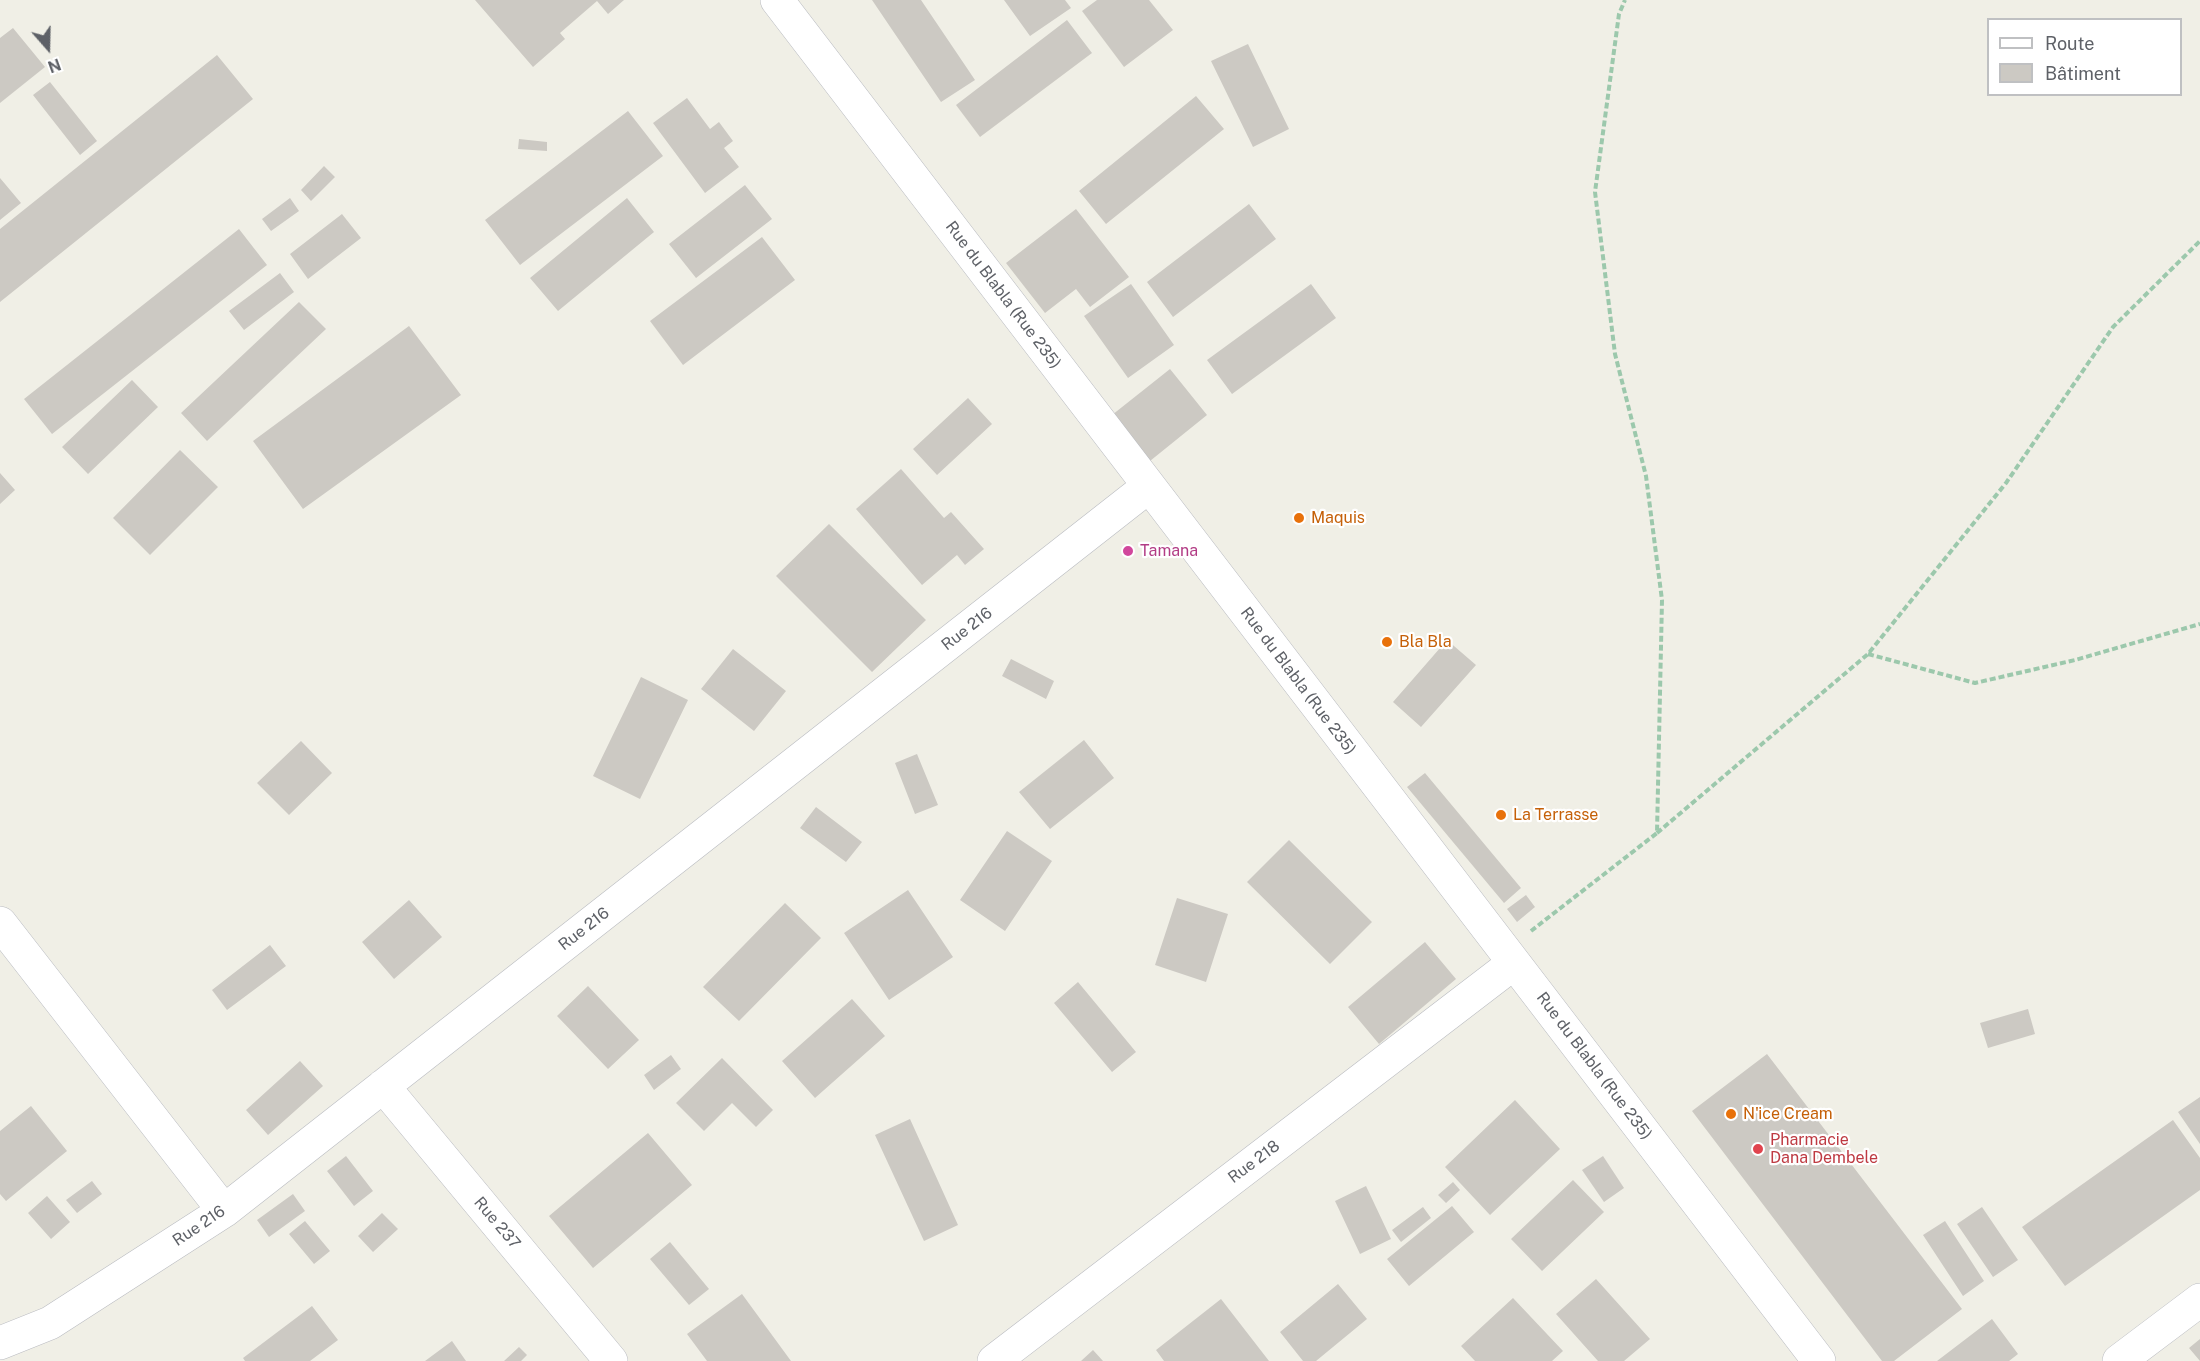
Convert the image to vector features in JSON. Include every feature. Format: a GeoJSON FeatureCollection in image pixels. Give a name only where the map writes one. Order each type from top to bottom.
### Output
{"type":"FeatureCollection","features":[{"type":"Feature","properties":{"kind":"street","name":"Rue du Blabla (Rue 235)"},"geometry":{"type":"LineString","coordinates":[[777,0],[1510,957],[1806,1356]]}},
{"type":"Feature","properties":{"kind":"street","name":"Rue 216"},"geometry":{"type":"LineString","coordinates":[[0,1343],[50,1323],[224,1211],[1149,486]]}},
{"type":"Feature","properties":{"kind":"street"},"geometry":{"type":"LineString","coordinates":[[0,923],[224,1211]]}},
{"type":"Feature","properties":{"kind":"street","name":"Rue 218"},"geometry":{"type":"LineString","coordinates":[[994,1361],[1510,957]]}},
{"type":"Feature","properties":{"kind":"street","name":"Rue 237"},"geometry":{"type":"LineString","coordinates":[[383,1086],[611,1361]]}},
{"type":"Feature","properties":{"kind":"street"},"geometry":{"type":"LineString","coordinates":[[2119,1361],[2200,1300]]}},
{"type":"Feature","properties":{"kind":"path"},"geometry":{"type":"LineString","coordinates":[[1625,0],[1619,14],[1595,192],[1615,354],[1646,476],[1662,600],[1657,833]]}},
{"type":"Feature","properties":{"kind":"path"},"geometry":{"type":"LineString","coordinates":[[1510,957],[1868,654],[2006,483],[2113,327],[2200,241]]}},
{"type":"Feature","properties":{"kind":"path"},"geometry":{"type":"LineString","coordinates":[[1868,654],[1975,683],[2075,660],[2200,624]]}},
{"type":"Feature","properties":{"kind":"building"},"geometry":{"type":"Polygon","coordinates":[[[475,0],[624,0],[608,14],[597,1],[560,33],[565,39],[533,67],[475,0]]]}},
{"type":"Feature","properties":{"kind":"building"},"geometry":{"type":"Polygon","coordinates":[[[872,0],[921,0],[975,80],[941,102],[872,0]]]}},
{"type":"Feature","properties":{"kind":"building"},"geometry":{"type":"Polygon","coordinates":[[[1004,0],[1065,0],[1071,8],[1030,36],[1004,0]]]}},
{"type":"Feature","properties":{"kind":"building"},"geometry":{"type":"Polygon","coordinates":[[[1097,0],[1149,0],[1173,30],[1124,67],[1082,11],[1097,0]]]}},
{"type":"Feature","properties":{"kind":"building"},"geometry":{"type":"Polygon","coordinates":[[[1067,20],[1092,53],[980,137],[956,105],[1067,20]]]}},
{"type":"Feature","properties":{"kind":"building"},"geometry":{"type":"Polygon","coordinates":[[[13,28],[45,67],[0,103],[0,38],[13,28]]]}},
{"type":"Feature","properties":{"kind":"building"},"geometry":{"type":"Polygon","coordinates":[[[1248,44],[1289,129],[1253,147],[1211,61],[1248,44]]]}},
{"type":"Feature","properties":{"kind":"building"},"geometry":{"type":"Polygon","coordinates":[[[217,55],[253,99],[0,302],[0,229],[217,55]]]}},
{"type":"Feature","properties":{"kind":"building"},"geometry":{"type":"Polygon","coordinates":[[[50,82],[97,141],[80,155],[33,95],[50,82]]]}},
{"type":"Feature","properties":{"kind":"building"},"geometry":{"type":"Polygon","coordinates":[[[1196,96],[1224,129],[1106,224],[1079,191],[1196,96]]]}},
{"type":"Feature","properties":{"kind":"building"},"geometry":{"type":"Polygon","coordinates":[[[687,98],[710,129],[719,122],[733,141],[724,148],[739,167],[705,193],[653,123],[687,98]]]}},
{"type":"Feature","properties":{"kind":"building"},"geometry":{"type":"Polygon","coordinates":[[[628,111],[663,156],[520,265],[485,220],[628,111]]]}},
{"type":"Feature","properties":{"kind":"building"},"geometry":{"type":"Polygon","coordinates":[[[519,139],[547,142],[547,151],[518,149],[519,139]]]}},
{"type":"Feature","properties":{"kind":"building"},"geometry":{"type":"Polygon","coordinates":[[[324,166],[335,177],[311,201],[301,190],[324,166]]]}},
{"type":"Feature","properties":{"kind":"building"},"geometry":{"type":"Polygon","coordinates":[[[0,178],[21,203],[0,220],[0,178]]]}},
{"type":"Feature","properties":{"kind":"building"},"geometry":{"type":"Polygon","coordinates":[[[745,185],[772,219],[696,278],[669,244],[745,185]]]}},
{"type":"Feature","properties":{"kind":"building"},"geometry":{"type":"Polygon","coordinates":[[[290,198],[299,211],[271,231],[262,219],[290,198]]]}},
{"type":"Feature","properties":{"kind":"building"},"geometry":{"type":"Polygon","coordinates":[[[627,198],[654,232],[558,311],[530,278],[627,198]]]}},
{"type":"Feature","properties":{"kind":"building"},"geometry":{"type":"Polygon","coordinates":[[[1249,204],[1276,239],[1173,317],[1147,282],[1249,204]]]}},
{"type":"Feature","properties":{"kind":"building"},"geometry":{"type":"Polygon","coordinates":[[[1076,209],[1129,277],[1090,307],[1076,289],[1045,313],[1006,263],[1076,209]]]}},
{"type":"Feature","properties":{"kind":"building"},"geometry":{"type":"Polygon","coordinates":[[[342,214],[361,238],[308,279],[290,254],[342,214]]]}},
{"type":"Feature","properties":{"kind":"building"},"geometry":{"type":"Polygon","coordinates":[[[239,229],[267,265],[52,434],[24,399],[239,229]]]}},
{"type":"Feature","properties":{"kind":"building"},"geometry":{"type":"Polygon","coordinates":[[[762,237],[795,280],[683,365],[650,321],[762,237]]]}},
{"type":"Feature","properties":{"kind":"building"},"geometry":{"type":"Polygon","coordinates":[[[280,273],[294,292],[244,330],[229,311],[280,273]]]}},
{"type":"Feature","properties":{"kind":"building"},"geometry":{"type":"Polygon","coordinates":[[[1131,284],[1174,345],[1128,378],[1084,316],[1131,284]]]}},
{"type":"Feature","properties":{"kind":"building"},"geometry":{"type":"Polygon","coordinates":[[[1311,284],[1336,318],[1232,394],[1207,360],[1311,284]]]}},
{"type":"Feature","properties":{"kind":"building"},"geometry":{"type":"Polygon","coordinates":[[[299,302],[326,329],[207,441],[181,413],[299,302]]]}},
{"type":"Feature","properties":{"kind":"building"},"geometry":{"type":"Polygon","coordinates":[[[409,326],[461,395],[303,509],[253,441],[409,326]]]}},
{"type":"Feature","properties":{"kind":"building"},"geometry":{"type":"Polygon","coordinates":[[[1170,369],[1207,415],[1150,461],[1112,415],[1170,369]]]}},
{"type":"Feature","properties":{"kind":"building"},"geometry":{"type":"Polygon","coordinates":[[[132,380],[158,407],[88,474],[62,447],[132,380]]]}},
{"type":"Feature","properties":{"kind":"building"},"geometry":{"type":"Polygon","coordinates":[[[968,398],[992,424],[937,475],[913,449],[968,398]]]}},
{"type":"Feature","properties":{"kind":"building"},"geometry":{"type":"Polygon","coordinates":[[[180,450],[218,487],[150,555],[113,518],[180,450]]]}},
{"type":"Feature","properties":{"kind":"building"},"geometry":{"type":"Polygon","coordinates":[[[901,469],[944,518],[951,512],[984,549],[965,565],[957,555],[922,585],[856,509],[901,469]]]}},
{"type":"Feature","properties":{"kind":"building"},"geometry":{"type":"Polygon","coordinates":[[[0,473],[15,490],[0,504],[0,473]]]}},
{"type":"Feature","properties":{"kind":"building"},"geometry":{"type":"Polygon","coordinates":[[[829,524],[926,620],[872,672],[776,576],[829,524]]]}},
{"type":"Feature","properties":{"kind":"building"},"geometry":{"type":"Polygon","coordinates":[[[1447,640],[1476,665],[1421,727],[1393,702],[1447,640]]]}},
{"type":"Feature","properties":{"kind":"building"},"geometry":{"type":"Polygon","coordinates":[[[733,649],[786,691],[754,731],[701,689],[733,649]]]}},
{"type":"Feature","properties":{"kind":"building"},"geometry":{"type":"Polygon","coordinates":[[[1011,659],[1054,681],[1046,699],[1002,676],[1011,659]]]}},
{"type":"Feature","properties":{"kind":"building"},"geometry":{"type":"Polygon","coordinates":[[[641,677],[688,700],[640,799],[593,776],[641,677]]]}},
{"type":"Feature","properties":{"kind":"building"},"geometry":{"type":"Polygon","coordinates":[[[1084,740],[1114,778],[1050,829],[1019,792],[1084,740]]]}},
{"type":"Feature","properties":{"kind":"building"},"geometry":{"type":"Polygon","coordinates":[[[301,741],[332,773],[289,815],[257,783],[301,741]]]}},
{"type":"Feature","properties":{"kind":"building"},"geometry":{"type":"Polygon","coordinates":[[[917,754],[938,805],[915,814],[895,763],[917,754]]]}},
{"type":"Feature","properties":{"kind":"building"},"geometry":{"type":"Polygon","coordinates":[[[1425,773],[1521,888],[1504,903],[1407,787],[1425,773]]]}},
{"type":"Feature","properties":{"kind":"building"},"geometry":{"type":"Polygon","coordinates":[[[816,807],[862,842],[846,862],[800,828],[816,807]]]}},
{"type":"Feature","properties":{"kind":"building"},"geometry":{"type":"Polygon","coordinates":[[[1007,831],[1052,861],[1005,931],[960,900],[1007,831]]]}},
{"type":"Feature","properties":{"kind":"building"},"geometry":{"type":"Polygon","coordinates":[[[1289,840],[1372,922],[1330,964],[1247,882],[1289,840]]]}},
{"type":"Feature","properties":{"kind":"building"},"geometry":{"type":"Polygon","coordinates":[[[908,890],[953,957],[889,1000],[844,933],[908,890]]]}},
{"type":"Feature","properties":{"kind":"building"},"geometry":{"type":"Polygon","coordinates":[[[1526,895],[1535,907],[1517,922],[1507,909],[1526,895]]]}},
{"type":"Feature","properties":{"kind":"building"},"geometry":{"type":"Polygon","coordinates":[[[1177,898],[1228,914],[1206,982],[1155,965],[1177,898]]]}},
{"type":"Feature","properties":{"kind":"building"},"geometry":{"type":"Polygon","coordinates":[[[409,900],[442,937],[394,979],[362,942],[409,900]]]}},
{"type":"Feature","properties":{"kind":"building"},"geometry":{"type":"Polygon","coordinates":[[[785,903],[821,938],[739,1021],[703,987],[785,903]]]}},
{"type":"Feature","properties":{"kind":"building"},"geometry":{"type":"Polygon","coordinates":[[[1425,942],[1456,979],[1379,1044],[1348,1007],[1425,942]]]}},
{"type":"Feature","properties":{"kind":"building"},"geometry":{"type":"Polygon","coordinates":[[[270,945],[286,966],[227,1010],[212,990],[270,945]]]}},
{"type":"Feature","properties":{"kind":"building"},"geometry":{"type":"Polygon","coordinates":[[[1078,982],[1136,1052],[1112,1072],[1054,1003],[1078,982]]]}},
{"type":"Feature","properties":{"kind":"building"},"geometry":{"type":"Polygon","coordinates":[[[588,986],[639,1040],[608,1069],[557,1016],[588,986]]]}},
{"type":"Feature","properties":{"kind":"building"},"geometry":{"type":"Polygon","coordinates":[[[852,999],[885,1036],[815,1098],[782,1061],[852,999]]]}},
{"type":"Feature","properties":{"kind":"building"},"geometry":{"type":"Polygon","coordinates":[[[2028,1009],[2035,1034],[1988,1048],[1980,1023],[2028,1009]]]}},
{"type":"Feature","properties":{"kind":"building"},"geometry":{"type":"Polygon","coordinates":[[[1767,1054],[1962,1309],[1894,1361],[1882,1361],[1692,1111],[1767,1054]]]}},
{"type":"Feature","properties":{"kind":"building"},"geometry":{"type":"Polygon","coordinates":[[[671,1055],[681,1069],[654,1090],[644,1075],[671,1055]]]}},
{"type":"Feature","properties":{"kind":"building"},"geometry":{"type":"Polygon","coordinates":[[[722,1058],[773,1110],[756,1127],[732,1103],[704,1131],[676,1103],[722,1058]]]}},
{"type":"Feature","properties":{"kind":"building"},"geometry":{"type":"Polygon","coordinates":[[[300,1061],[323,1086],[268,1135],[246,1110],[300,1061]]]}},
{"type":"Feature","properties":{"kind":"building"},"geometry":{"type":"Polygon","coordinates":[[[2200,1097],[2200,1144],[2178,1112],[2200,1097]]]}},
{"type":"Feature","properties":{"kind":"building"},"geometry":{"type":"Polygon","coordinates":[[[1515,1100],[1560,1149],[1490,1215],[1445,1167],[1515,1100]]]}},
{"type":"Feature","properties":{"kind":"building"},"geometry":{"type":"Polygon","coordinates":[[[31,1106],[67,1151],[6,1201],[0,1194],[0,1131],[31,1106]]]}},
{"type":"Feature","properties":{"kind":"building"},"geometry":{"type":"Polygon","coordinates":[[[910,1119],[958,1225],[924,1241],[875,1135],[910,1119]]]}},
{"type":"Feature","properties":{"kind":"building"},"geometry":{"type":"Polygon","coordinates":[[[2173,1120],[2200,1158],[2200,1190],[2065,1286],[2022,1227],[2173,1120]]]}},
{"type":"Feature","properties":{"kind":"building"},"geometry":{"type":"Polygon","coordinates":[[[648,1133],[692,1185],[593,1268],[549,1216],[648,1133]]]}},
{"type":"Feature","properties":{"kind":"building"},"geometry":{"type":"Polygon","coordinates":[[[346,1156],[373,1191],[354,1206],[327,1171],[346,1156]]]}},
{"type":"Feature","properties":{"kind":"building"},"geometry":{"type":"Polygon","coordinates":[[[1603,1156],[1624,1188],[1604,1202],[1582,1170],[1603,1156]]]}},
{"type":"Feature","properties":{"kind":"building"},"geometry":{"type":"Polygon","coordinates":[[[1573,1180],[1604,1212],[1542,1271],[1511,1239],[1573,1180]]]}},
{"type":"Feature","properties":{"kind":"building"},"geometry":{"type":"Polygon","coordinates":[[[92,1181],[102,1194],[77,1213],[66,1200],[92,1181]]]}},
{"type":"Feature","properties":{"kind":"building"},"geometry":{"type":"Polygon","coordinates":[[[1453,1182],[1460,1190],[1446,1203],[1438,1195],[1453,1182]]]}},
{"type":"Feature","properties":{"kind":"building"},"geometry":{"type":"Polygon","coordinates":[[[1366,1186],[1391,1239],[1360,1254],[1335,1201],[1366,1186]]]}},
{"type":"Feature","properties":{"kind":"building"},"geometry":{"type":"Polygon","coordinates":[[[293,1194],[305,1211],[269,1237],[257,1220],[293,1194]]]}},
{"type":"Feature","properties":{"kind":"building"},"geometry":{"type":"Polygon","coordinates":[[[47,1196],[70,1222],[51,1239],[28,1213],[47,1196]]]}},
{"type":"Feature","properties":{"kind":"building"},"geometry":{"type":"Polygon","coordinates":[[[1452,1206],[1474,1232],[1409,1286],[1387,1259],[1452,1206]]]}},
{"type":"Feature","properties":{"kind":"building"},"geometry":{"type":"Polygon","coordinates":[[[1423,1207],[1431,1218],[1401,1242],[1392,1230],[1423,1207]]]}},
{"type":"Feature","properties":{"kind":"building"},"geometry":{"type":"Polygon","coordinates":[[[1982,1207],[2018,1260],[1993,1277],[1957,1224],[1982,1207]]]}},
{"type":"Feature","properties":{"kind":"building"},"geometry":{"type":"Polygon","coordinates":[[[382,1213],[398,1229],[373,1252],[358,1236],[382,1213]]]}},
{"type":"Feature","properties":{"kind":"building"},"geometry":{"type":"Polygon","coordinates":[[[305,1221],[330,1251],[314,1264],[289,1234],[305,1221]]]}},
{"type":"Feature","properties":{"kind":"building"},"geometry":{"type":"Polygon","coordinates":[[[1945,1221],[1984,1281],[1963,1296],[1923,1235],[1945,1221]]]}},
{"type":"Feature","properties":{"kind":"building"},"geometry":{"type":"Polygon","coordinates":[[[670,1242],[709,1289],[689,1305],[650,1259],[670,1242]]]}},
{"type":"Feature","properties":{"kind":"building"},"geometry":{"type":"Polygon","coordinates":[[[1596,1279],[1650,1339],[1624,1361],[1598,1361],[1556,1314],[1596,1279]]]}},
{"type":"Feature","properties":{"kind":"building"},"geometry":{"type":"Polygon","coordinates":[[[1338,1284],[1367,1319],[1316,1361],[1303,1361],[1280,1332],[1338,1284]]]}},
{"type":"Feature","properties":{"kind":"building"},"geometry":{"type":"Polygon","coordinates":[[[742,1294],[791,1361],[707,1361],[687,1334],[742,1294]]]}},
{"type":"Feature","properties":{"kind":"building"},"geometry":{"type":"Polygon","coordinates":[[[1513,1298],[1563,1351],[1552,1361],[1475,1361],[1461,1346],[1513,1298]]]}},
{"type":"Feature","properties":{"kind":"building"},"geometry":{"type":"Polygon","coordinates":[[[1221,1299],[1269,1361],[1164,1361],[1156,1350],[1221,1299]]]}},
{"type":"Feature","properties":{"kind":"building"},"geometry":{"type":"Polygon","coordinates":[[[312,1306],[338,1340],[310,1361],[245,1361],[243,1358],[312,1306]]]}},
{"type":"Feature","properties":{"kind":"building"},"geometry":{"type":"Polygon","coordinates":[[[1992,1319],[2018,1354],[2009,1361],[1937,1361],[1992,1319]]]}},
{"type":"Feature","properties":{"kind":"building"},"geometry":{"type":"Polygon","coordinates":[[[2200,1339],[2200,1361],[2189,1348],[2200,1339]]]}},
{"type":"Feature","properties":{"kind":"building"},"geometry":{"type":"Polygon","coordinates":[[[452,1341],[466,1361],[425,1361],[452,1341]]]}},
{"type":"Feature","properties":{"kind":"building"},"geometry":{"type":"Polygon","coordinates":[[[519,1347],[527,1355],[521,1361],[504,1361],[519,1347]]]}},
{"type":"Feature","properties":{"kind":"building"},"geometry":{"type":"Polygon","coordinates":[[[1093,1350],[1103,1361],[1081,1361],[1093,1350]]]}},
{"type":"Feature","properties":{"kind":"place","name":"Maquis"},"geometry":{"type":"Point","coordinates":[1299,518]}},
{"type":"Feature","properties":{"kind":"place","name":"Tamana"},"geometry":{"type":"Point","coordinates":[1128,551]}},
{"type":"Feature","properties":{"kind":"place","name":"Bla Bla"},"geometry":{"type":"Point","coordinates":[1387,642]}},
{"type":"Feature","properties":{"kind":"place","name":"La Terrasse"},"geometry":{"type":"Point","coordinates":[1501,815]}},
{"type":"Feature","properties":{"kind":"place","name":"N'ice Cream"},"geometry":{"type":"Point","coordinates":[1731,1114]}},
{"type":"Feature","properties":{"kind":"place","name":"Pharmacie Dana Dembele"},"geometry":{"type":"Point","coordinates":[1758,1149]}}]}
